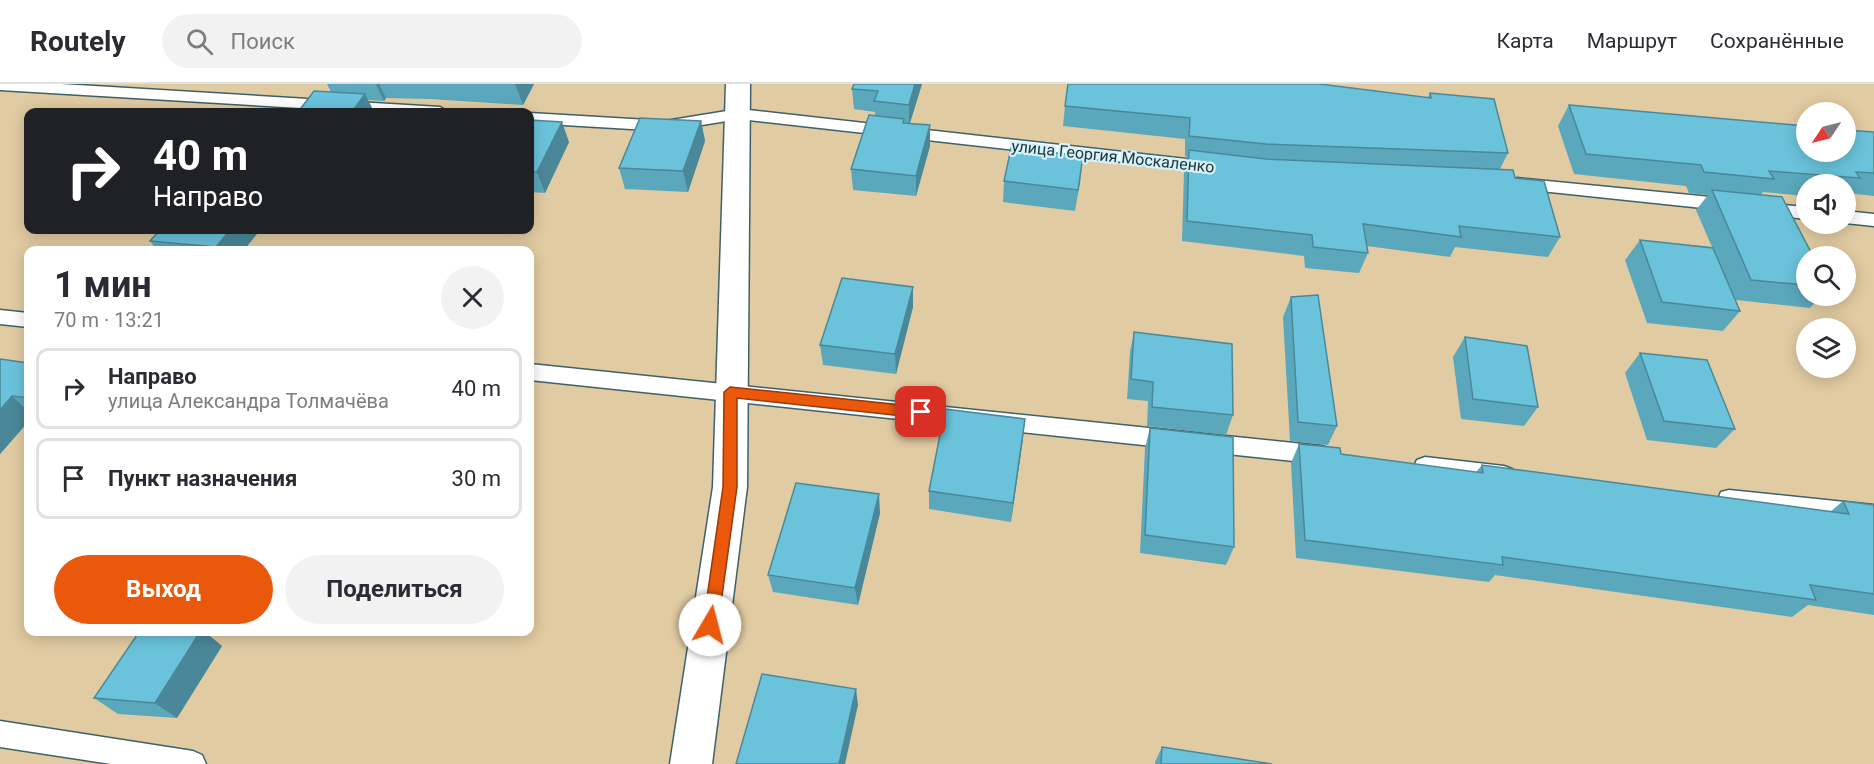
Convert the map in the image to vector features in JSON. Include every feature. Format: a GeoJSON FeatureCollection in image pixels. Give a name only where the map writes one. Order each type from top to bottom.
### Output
{"type":"FeatureCollection","features":[{"type":"Feature","properties":{"kind":"street"},"geometry":{"type":"LineString","coordinates":[[691,764],[730,487],[730,392],[738,99]]}},
{"type":"Feature","properties":{"kind":"lane"},"geometry":{"type":"LineString","coordinates":[[0,85],[375,108]]}},
{"type":"Feature","properties":{"kind":"lane","name":"улица Георгия Москаленко"},"geometry":{"type":"LineString","coordinates":[[534,118],[665,126],[738,99],[1225,168]]}},
{"type":"Feature","properties":{"kind":"lane"},"geometry":{"type":"LineString","coordinates":[[1500,182],[1796,212]]}},
{"type":"Feature","properties":{"kind":"lane"},"geometry":{"type":"LineString","coordinates":[[1856,218],[1874,220]]}},
{"type":"Feature","properties":{"kind":"lane"},"geometry":{"type":"LineString","coordinates":[[0,318],[24,320]]}},
{"type":"Feature","properties":{"kind":"lane"},"geometry":{"type":"LineString","coordinates":[[534,372],[1338,457]]}},
{"type":"Feature","properties":{"kind":"lane"},"geometry":{"type":"LineString","coordinates":[[1409,465],[1528,477]]}},
{"type":"Feature","properties":{"kind":"lane"},"geometry":{"type":"LineString","coordinates":[[1707,496],[1874,514]]}},
{"type":"Feature","properties":{"kind":"lane"},"geometry":{"type":"LineString","coordinates":[[0,734],[193,764]]}},
{"type":"Feature","properties":{"kind":"shaded area"},"geometry":{"type":"Polygon","coordinates":[[[0,84],[1874,84],[1874,764],[0,764],[0,84]]]}},
{"type":"Feature","properties":{"kind":"building"},"geometry":{"type":"Polygon","coordinates":[[[854,84],[915,84],[909,105],[874,101],[878,91],[852,89],[854,84]]]}},
{"type":"Feature","properties":{"kind":"building"},"geometry":{"type":"Polygon","coordinates":[[[1068,84],[1320,84],[1431,98],[1430,93],[1494,99],[1508,153],[1266,144],[1189,136],[1190,118],[1065,106],[1068,84]]]}},
{"type":"Feature","properties":{"kind":"building"},"geometry":{"type":"Polygon","coordinates":[[[314,91],[365,94],[355,108],[301,108],[314,91]]]}},
{"type":"Feature","properties":{"kind":"building"},"geometry":{"type":"Polygon","coordinates":[[[1569,105],[1796,125],[1796,162],[1856,162],[1856,131],[1874,132],[1874,173],[1856,172],[1860,178],[1856,178],[1856,174],[1769,171],[1774,179],[1704,172],[1701,165],[1586,154],[1569,105]]]}},
{"type":"Feature","properties":{"kind":"building"},"geometry":{"type":"Polygon","coordinates":[[[869,115],[904,119],[903,123],[930,125],[916,176],[851,169],[869,115]]]}},
{"type":"Feature","properties":{"kind":"building"},"geometry":{"type":"Polygon","coordinates":[[[640,118],[701,121],[683,171],[619,168],[640,118]]]}},
{"type":"Feature","properties":{"kind":"building"},"geometry":{"type":"Polygon","coordinates":[[[534,120],[562,122],[537,172],[534,172],[534,120]]]}},
{"type":"Feature","properties":{"kind":"building"},"geometry":{"type":"Polygon","coordinates":[[[1011,148],[1083,156],[1078,190],[1004,181],[1011,148]]]}},
{"type":"Feature","properties":{"kind":"building"},"geometry":{"type":"Polygon","coordinates":[[[1189,150],[1266,159],[1513,170],[1515,178],[1544,181],[1560,237],[1459,226],[1461,237],[1363,224],[1368,253],[1313,247],[1312,235],[1187,221],[1189,150]]]}},
{"type":"Feature","properties":{"kind":"building"},"geometry":{"type":"Polygon","coordinates":[[[1712,190],[1782,197],[1796,224],[1796,234],[1801,234],[1808,246],[1796,246],[1796,284],[1751,280],[1712,190]]]}},
{"type":"Feature","properties":{"kind":"building"},"geometry":{"type":"Polygon","coordinates":[[[156,234],[227,234],[217,246],[150,241],[156,234]]]}},
{"type":"Feature","properties":{"kind":"building"},"geometry":{"type":"Polygon","coordinates":[[[1640,240],[1713,248],[1740,311],[1662,302],[1640,240]]]}},
{"type":"Feature","properties":{"kind":"building"},"geometry":{"type":"Polygon","coordinates":[[[842,278],[913,287],[895,354],[820,345],[842,278]]]}},
{"type":"Feature","properties":{"kind":"building"},"geometry":{"type":"Polygon","coordinates":[[[1318,295],[1337,426],[1298,422],[1291,297],[1318,295]]]}},
{"type":"Feature","properties":{"kind":"building"},"geometry":{"type":"Polygon","coordinates":[[[1134,332],[1232,344],[1233,415],[1152,407],[1153,382],[1131,379],[1134,332]]]}},
{"type":"Feature","properties":{"kind":"building"},"geometry":{"type":"Polygon","coordinates":[[[1465,337],[1527,346],[1538,407],[1473,399],[1465,337]]]}},
{"type":"Feature","properties":{"kind":"building"},"geometry":{"type":"Polygon","coordinates":[[[1640,353],[1707,360],[1735,429],[1664,421],[1640,353]]]}},
{"type":"Feature","properties":{"kind":"building"},"geometry":{"type":"Polygon","coordinates":[[[0,359],[24,362],[24,398],[12,396],[0,410],[0,359]]]}},
{"type":"Feature","properties":{"kind":"building"},"geometry":{"type":"Polygon","coordinates":[[[945,409],[1025,419],[1013,503],[929,491],[945,409]]]}},
{"type":"Feature","properties":{"kind":"building"},"geometry":{"type":"Polygon","coordinates":[[[1150,428],[1233,437],[1234,547],[1145,535],[1150,428]]]}},
{"type":"Feature","properties":{"kind":"building"},"geometry":{"type":"Polygon","coordinates":[[[1299,444],[1340,448],[1341,454],[1483,473],[1482,465],[1849,514],[1843,501],[1874,505],[1874,594],[1810,585],[1816,600],[1502,557],[1503,565],[1305,540],[1299,444]]]}},
{"type":"Feature","properties":{"kind":"building"},"geometry":{"type":"Polygon","coordinates":[[[796,483],[879,494],[855,588],[768,575],[796,483]]]}},
{"type":"Feature","properties":{"kind":"building"},"geometry":{"type":"Polygon","coordinates":[[[136,636],[197,636],[155,703],[94,698],[136,636]]]}},
{"type":"Feature","properties":{"kind":"building"},"geometry":{"type":"Polygon","coordinates":[[[762,674],[856,689],[839,764],[736,764],[762,674]]]}},
{"type":"Feature","properties":{"kind":"building"},"geometry":{"type":"Polygon","coordinates":[[[1162,747],[1272,764],[1161,764],[1162,747]]]}},
{"type":"Feature","properties":{"kind":"route"},"geometry":{"type":"LineString","coordinates":[[710,625],[730,487],[730,392],[921,412]]}}]}
